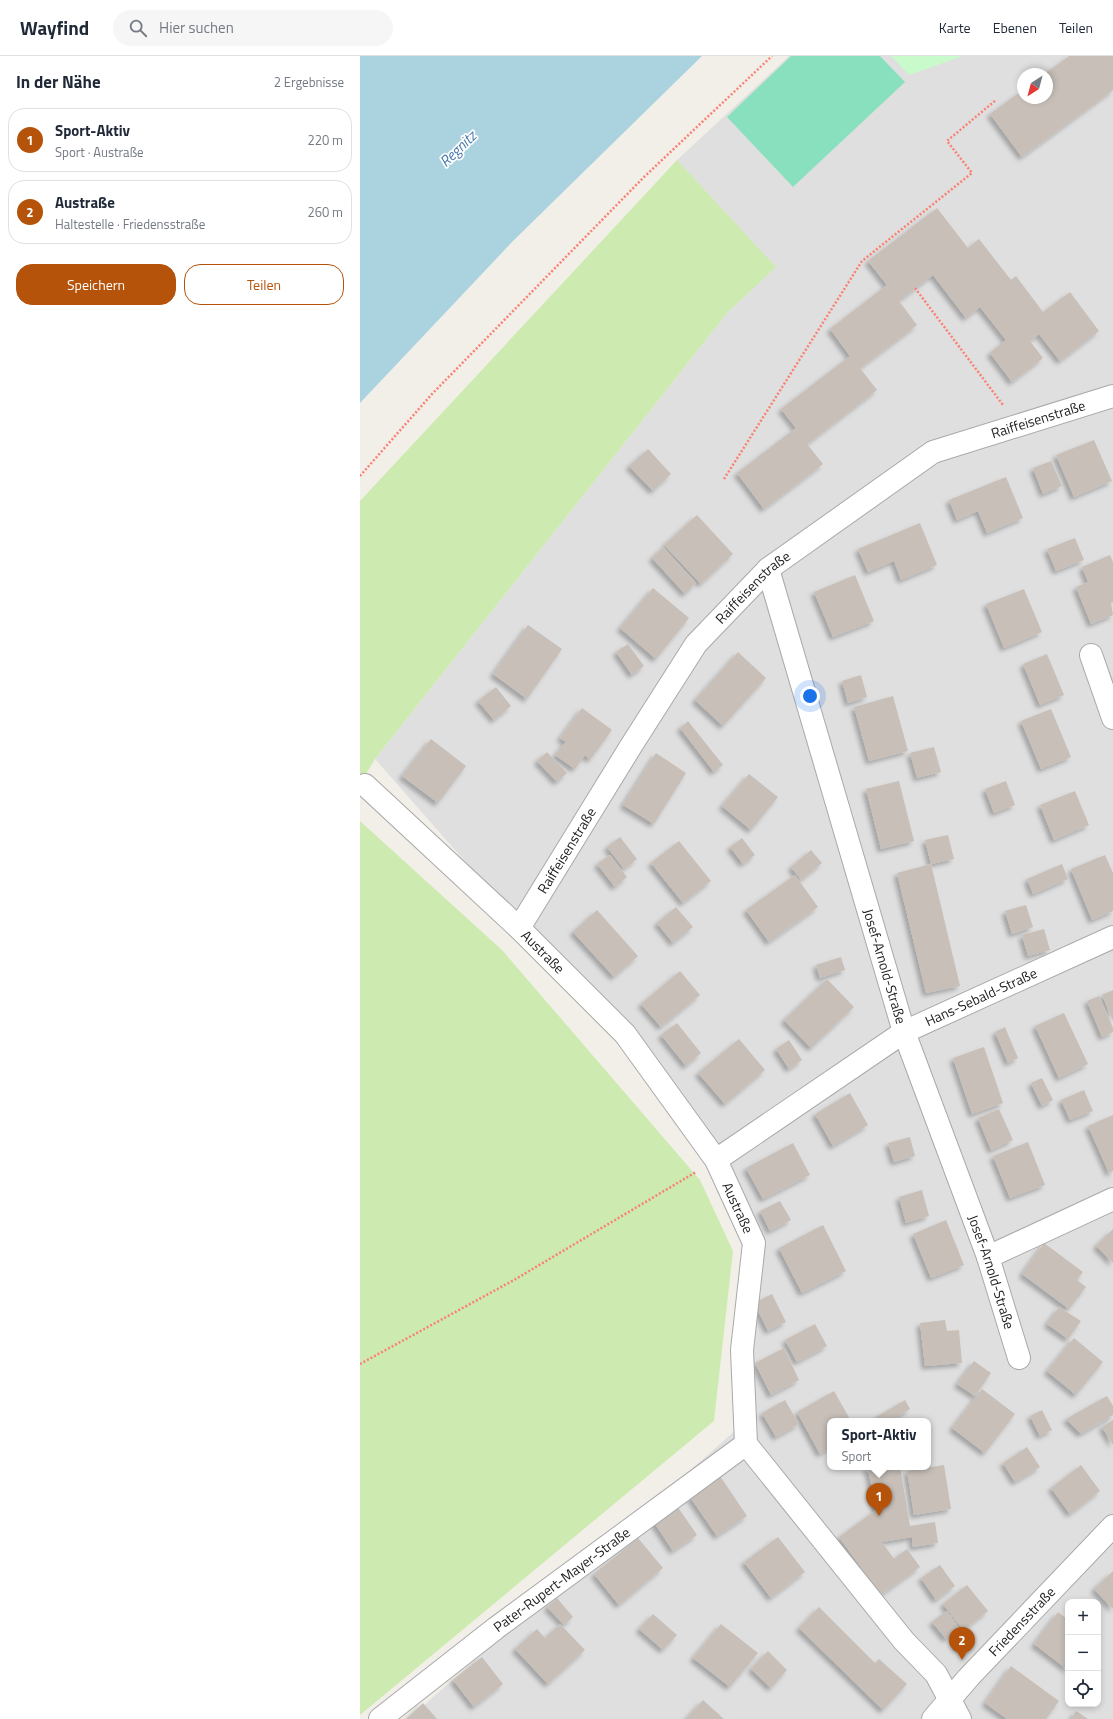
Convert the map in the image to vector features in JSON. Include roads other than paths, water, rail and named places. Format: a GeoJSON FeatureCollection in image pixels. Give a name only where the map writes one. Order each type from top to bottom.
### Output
{"type":"FeatureCollection","features":[{"type":"Feature","properties":{"kind":"street","name":"Raiffeisenstraße"},"geometry":{"type":"LineString","coordinates":[[519,928],[631,746],[696,644],[768,569],[933,452],[1113,396]]}},
{"type":"Feature","properties":{"kind":"street","name":"Josef-Arnold-Straße"},"geometry":{"type":"LineString","coordinates":[[768,569],[904,1032],[988,1257],[1018,1358]]}},
{"type":"Feature","properties":{"kind":"street"},"geometry":{"type":"LineString","coordinates":[[1091,655],[1113,718]]}},
{"type":"Feature","properties":{"kind":"street","name":"Austraße"},"geometry":{"type":"LineString","coordinates":[[365,785],[519,928],[625,1034],[716,1160],[754,1243],[742,1350],[746,1444]]}},
{"type":"Feature","properties":{"kind":"street","name":"Hans-Sebald-Straße"},"geometry":{"type":"LineString","coordinates":[[716,1160],[904,1032],[1113,937]]}},
{"type":"Feature","properties":{"kind":"street"},"geometry":{"type":"LineString","coordinates":[[988,1257],[1113,1199]]}},
{"type":"Feature","properties":{"kind":"street"},"geometry":{"type":"LineString","coordinates":[[746,1444],[904,1641],[936,1674],[960,1719]]}},
{"type":"Feature","properties":{"kind":"street","name":"Pater-Rupert-Mayer-Straße"},"geometry":{"type":"LineString","coordinates":[[380,1719],[496,1628],[746,1444]]}},
{"type":"Feature","properties":{"kind":"street","name":"Friedensstraße"},"geometry":{"type":"LineString","coordinates":[[933,1719],[949,1700],[1113,1526]]}},
{"type":"Feature","properties":{"kind":"water","name":"Regnitz"},"geometry":{"type":"Polygon","coordinates":[[[360,56],[702,56],[513,241],[360,403],[360,56]]]}},
{"type":"Feature","properties":{"kind":"place","name":"Sport-Aktiv"},"geometry":{"type":"Point","coordinates":[879,1516]}},
{"type":"Feature","properties":{"kind":"place","name":"Austraße"},"geometry":{"type":"Point","coordinates":[962,1660]}}]}
